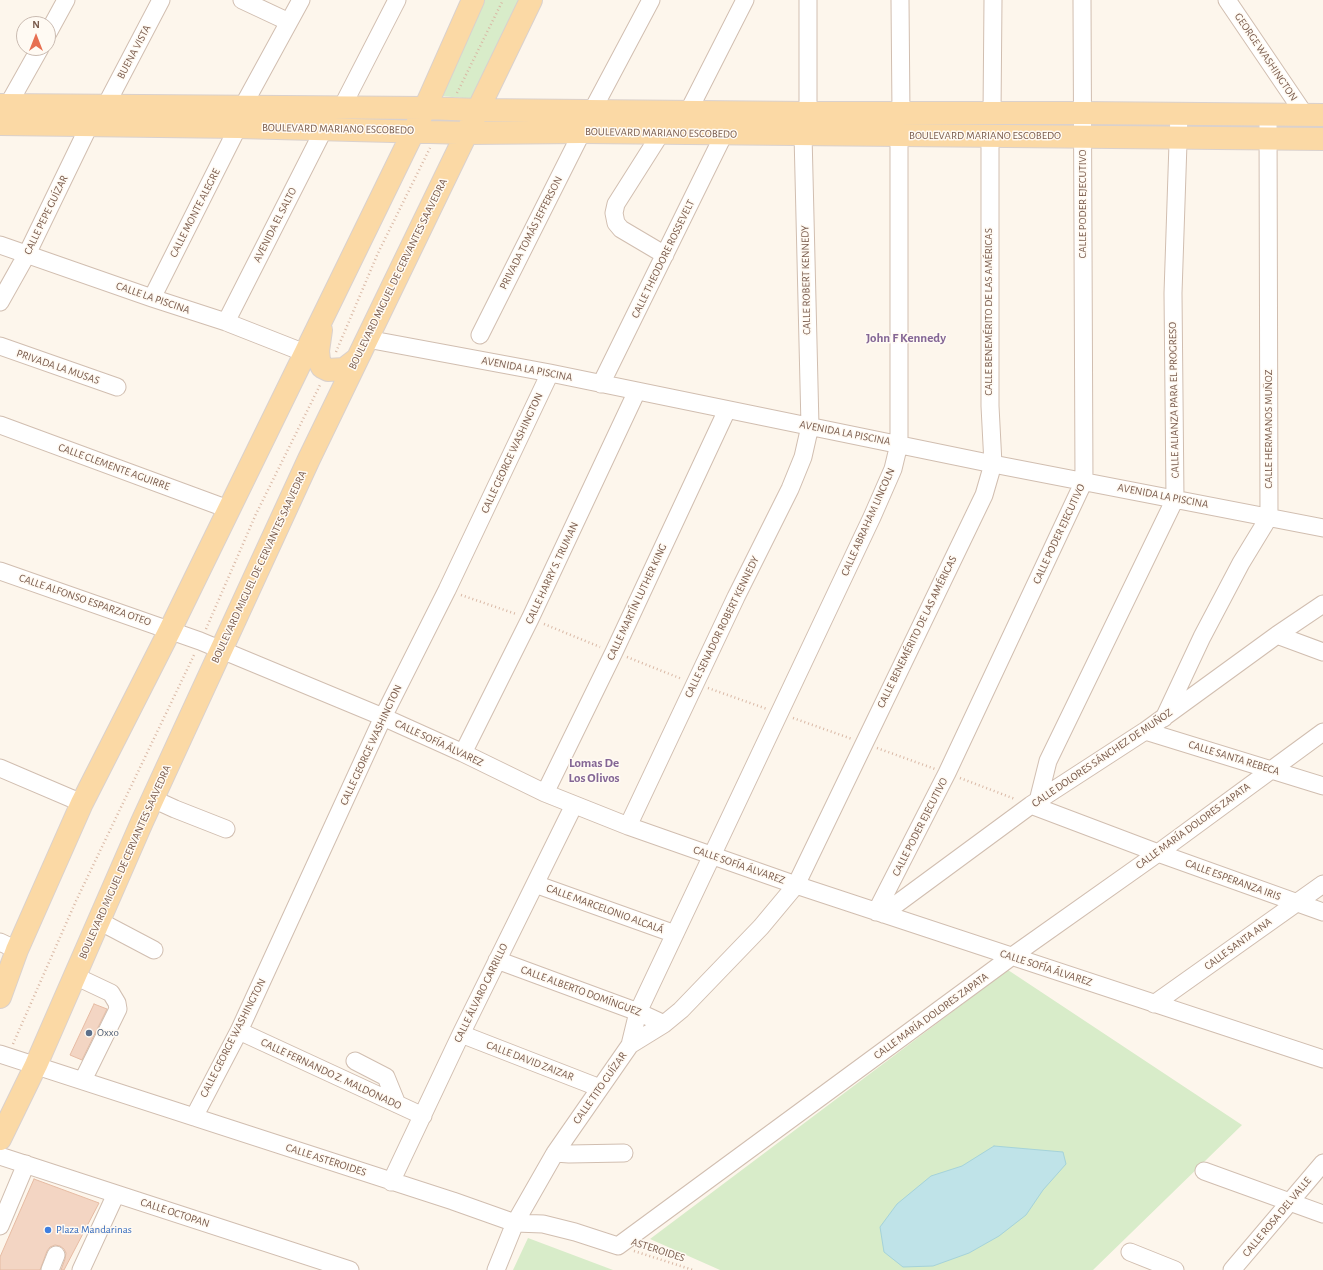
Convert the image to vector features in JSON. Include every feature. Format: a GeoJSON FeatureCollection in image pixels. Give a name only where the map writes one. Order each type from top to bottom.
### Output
{"type":"FeatureCollection","features":[{"type":"Feature","properties":{"kind":"main road"},"geometry":{"type":"LineString","coordinates":[[0,997],[8,946],[170,630],[425,108],[473,0]]}},
{"type":"Feature","properties":{"kind":"main road","name":"BOULEVARD MIGUEL DE CERVANTES SAAVEDRA"},"geometry":{"type":"LineString","coordinates":[[0,1139],[36,1065],[220,650],[357,359],[468,133],[531,0]]}},
{"type":"Feature","properties":{"kind":"main road","name":"BOULEVARD MARIANO ESCOBEDO"},"geometry":{"type":"LineString","coordinates":[[3,112],[106,105],[240,117],[324,129],[413,130],[468,133],[582,132],[1323,139]]}},
{"type":"Feature","properties":{"kind":"main road","name":"BOULEVARD MARIANO ESCOBEDO"},"geometry":{"type":"LineString","coordinates":[[3,112],[89,126],[240,117],[342,107],[478,110],[808,113],[1179,113],[1314,115]]}},
{"type":"Feature","properties":{"kind":"main road"},"geometry":{"type":"LineString","coordinates":[[324,313],[318,351],[319,360],[322,367],[328,370],[344,369],[357,359]]}},
{"type":"Feature","properties":{"kind":"street"},"geometry":{"type":"LineString","coordinates":[[56,19],[66,0]]}},
{"type":"Feature","properties":{"kind":"street","name":"BUENA VISTA"},"geometry":{"type":"LineString","coordinates":[[106,105],[162,0]]}},
{"type":"Feature","properties":{"kind":"street"},"geometry":{"type":"LineString","coordinates":[[242,0],[289,22]]}},
{"type":"Feature","properties":{"kind":"street","name":"CALLE MONTE ALEGRE"},"geometry":{"type":"LineString","coordinates":[[152,298],[240,117],[301,0]]}},
{"type":"Feature","properties":{"kind":"street"},"geometry":{"type":"LineString","coordinates":[[342,107],[398,0]]}},
{"type":"Feature","properties":{"kind":"street"},"geometry":{"type":"LineString","coordinates":[[592,111],[651,0]]}},
{"type":"Feature","properties":{"kind":"street"},"geometry":{"type":"LineString","coordinates":[[688,112],[745,0]]}},
{"type":"Feature","properties":{"kind":"street"},"geometry":{"type":"LineString","coordinates":[[808,0],[808,113]]}},
{"type":"Feature","properties":{"kind":"street"},"geometry":{"type":"LineString","coordinates":[[900,0],[901,113]]}},
{"type":"Feature","properties":{"kind":"street"},"geometry":{"type":"LineString","coordinates":[[992,113],[993,0]]}},
{"type":"Feature","properties":{"kind":"street","name":"CALLE PODER EJECUTIVO"},"geometry":{"type":"LineString","coordinates":[[879,913],[948,773],[1084,481],[1082,0]]}},
{"type":"Feature","properties":{"kind":"street","name":"GEORGE WASHINGTON"},"geometry":{"type":"LineString","coordinates":[[1226,0],[1314,115]]}},
{"type":"Feature","properties":{"kind":"street"},"geometry":{"type":"LineString","coordinates":[[3,112],[35,56]]}},
{"type":"Feature","properties":{"kind":"street","name":"CALLE ALIANZA PARA EL PROGRESO"},"geometry":{"type":"LineString","coordinates":[[1034,803],[1048,761],[1175,499],[1173,293],[1179,113]]}},
{"type":"Feature","properties":{"kind":"street","name":"CALLE HERMANOS MUÑOZ"},"geometry":{"type":"LineString","coordinates":[[1268,114],[1269,517]]}},
{"type":"Feature","properties":{"kind":"street","name":"CALLE PEPE GUÍZAR"},"geometry":{"type":"LineString","coordinates":[[0,302],[28,254],[89,126]]}},
{"type":"Feature","properties":{"kind":"street","name":"AVENIDA EL SALTO"},"geometry":{"type":"LineString","coordinates":[[226,322],[324,129]]}},
{"type":"Feature","properties":{"kind":"street","name":"PRIVADA TOMÁS JEFFERSON"},"geometry":{"type":"LineString","coordinates":[[480,334],[582,132]]}},
{"type":"Feature","properties":{"kind":"street"},"geometry":{"type":"LineString","coordinates":[[661,133],[616,204],[614,213],[616,223],[621,229],[665,255]]}},
{"type":"Feature","properties":{"kind":"street","name":"CALLE THEODORE ROSSEVELT"},"geometry":{"type":"LineString","coordinates":[[601,384],[724,134]]}},
{"type":"Feature","properties":{"kind":"street","name":"CALLE ROBERT KENNEDY"},"geometry":{"type":"LineString","coordinates":[[803,134],[810,426]]}},
{"type":"Feature","properties":{"kind":"street","name":"CALLE ABRAHAM LINCOLN"},"geometry":{"type":"LineString","coordinates":[[711,856],[872,517],[893,469],[899,444],[899,135]]}},
{"type":"Feature","properties":{"kind":"street","name":"CALLE BENEMÉRITO DE LAS AMÉRICAS"},"geometry":{"type":"LineString","coordinates":[[630,1045],[664,1024],[681,1010],[761,927],[796,885],[863,743],[984,495],[993,464],[990,406],[990,136]]}},
{"type":"Feature","properties":{"kind":"street","name":"CALLE LA PISCINA"},"geometry":{"type":"LineString","coordinates":[[0,245],[226,322],[305,352]]}},
{"type":"Feature","properties":{"kind":"street","name":"AVENIDA LA PISCINA"},"geometry":{"type":"LineString","coordinates":[[367,339],[550,373],[993,464],[1323,528]]}},
{"type":"Feature","properties":{"kind":"street","name":"PRIVADA LA MUSAS"},"geometry":{"type":"LineString","coordinates":[[0,346],[117,387]]}},
{"type":"Feature","properties":{"kind":"street","name":"CALLE GEORGE WASHINGTON"},"geometry":{"type":"LineString","coordinates":[[194,1117],[239,1031],[383,717],[450,583],[550,373]]}},
{"type":"Feature","properties":{"kind":"street","name":"CALLE HARRY S. TRUMAN"},"geometry":{"type":"LineString","coordinates":[[463,753],[530,619],[636,391]]}},
{"type":"Feature","properties":{"kind":"street","name":"CALLE MARTÍN LUTHER KING"},"geometry":{"type":"LineString","coordinates":[[545,793],[614,652],[727,410]]}},
{"type":"Feature","properties":{"kind":"street","name":"CALLE CLEMENTE AGUIRRE"},"geometry":{"type":"LineString","coordinates":[[0,425],[228,510]]}},
{"type":"Feature","properties":{"kind":"street","name":"CALLE SENADOR ROBERT KENNEDY"},"geometry":{"type":"LineString","coordinates":[[628,826],[736,597],[790,489],[804,457],[810,426]]}},
{"type":"Feature","properties":{"kind":"street"},"geometry":{"type":"LineString","coordinates":[[1164,718],[1202,637],[1241,563],[1269,517]]}},
{"type":"Feature","properties":{"kind":"street","name":"CALLE ALFONSO ESPARZA OTEO"},"geometry":{"type":"LineString","coordinates":[[0,570],[170,630]]}},
{"type":"Feature","properties":{"kind":"street","name":"CALLE DOLORES SÁNCHEZ DE MUÑOZ"},"geometry":{"type":"LineString","coordinates":[[879,913],[1034,803],[1164,718],[1277,635],[1323,604]]}},
{"type":"Feature","properties":{"kind":"street","name":"CALLE SOFÍA ÁLVAREZ"},"geometry":{"type":"LineString","coordinates":[[170,630],[383,717],[463,753],[545,793],[628,826],[879,913],[1323,1059]]}},
{"type":"Feature","properties":{"kind":"street"},"geometry":{"type":"LineString","coordinates":[[1277,635],[1323,652]]}},
{"type":"Feature","properties":{"kind":"street","name":"CALLE SANTA REBECA"},"geometry":{"type":"LineString","coordinates":[[1145,731],[1323,786]]}},
{"type":"Feature","properties":{"kind":"street","name":"CALLE MARÍA DOLORES ZAPATA"},"geometry":{"type":"LineString","coordinates":[[618,1246],[1011,957],[1158,853],[1323,732]]}},
{"type":"Feature","properties":{"kind":"street"},"geometry":{"type":"LineString","coordinates":[[0,768],[82,803]]}},
{"type":"Feature","properties":{"kind":"street"},"geometry":{"type":"LineString","coordinates":[[153,799],[175,810],[226,829]]}},
{"type":"Feature","properties":{"kind":"street","name":"CALLE ESPERANZA IRIS"},"geometry":{"type":"LineString","coordinates":[[1034,803],[1158,853],[1323,912]]}},
{"type":"Feature","properties":{"kind":"street","name":"CALLE ÁLVARO CARRILLO"},"geometry":{"type":"LineString","coordinates":[[391,1182],[461,1034],[574,805]]}},
{"type":"Feature","properties":{"kind":"street","name":"CALLE TITO GUÍZAR"},"geometry":{"type":"LineString","coordinates":[[496,1270],[515,1223],[555,1153],[630,1045],[638,1012],[711,856]]}},
{"type":"Feature","properties":{"kind":"street","name":"CALLE MARCELONIO ALCALÁ"},"geometry":{"type":"LineString","coordinates":[[535,884],[675,934]]}},
{"type":"Feature","properties":{"kind":"street","name":"CALLE SANTA ANA"},"geometry":{"type":"LineString","coordinates":[[1154,1004],[1323,884]]}},
{"type":"Feature","properties":{"kind":"street"},"geometry":{"type":"LineString","coordinates":[[99,920],[154,950]]}},
{"type":"Feature","properties":{"kind":"street","name":"CALLE ALBERTO DOMÍNGUEZ"},"geometry":{"type":"LineString","coordinates":[[497,960],[638,1012],[664,1024]]}},
{"type":"Feature","properties":{"kind":"street"},"geometry":{"type":"LineString","coordinates":[[75,976],[111,993],[117,1003],[118,1009],[83,1080]]}},
{"type":"Feature","properties":{"kind":"street","name":"CALLE FERNANDO Z. MALDONADO"},"geometry":{"type":"LineString","coordinates":[[239,1031],[423,1116]]}},
{"type":"Feature","properties":{"kind":"street","name":"CALLE DAVID ZAIZAR"},"geometry":{"type":"LineString","coordinates":[[461,1034],[600,1088]]}},
{"type":"Feature","properties":{"kind":"street","name":"CALLE ASTEROIDES"},"geometry":{"type":"LineString","coordinates":[[4,1055],[453,1201],[515,1223],[543,1224],[575,1232],[618,1246]]}},
{"type":"Feature","properties":{"kind":"street"},"geometry":{"type":"LineString","coordinates":[[355,1061],[386,1077],[397,1104]]}},
{"type":"Feature","properties":{"kind":"street"},"geometry":{"type":"LineString","coordinates":[[555,1153],[624,1153]]}},
{"type":"Feature","properties":{"kind":"street","name":"CALLE OCTOPAN"},"geometry":{"type":"LineString","coordinates":[[0,1156],[350,1270]]}},
{"type":"Feature","properties":{"kind":"street","name":"CALLE ROSA DEL VALLE"},"geometry":{"type":"LineString","coordinates":[[1232,1270],[1323,1163]]}},
{"type":"Feature","properties":{"kind":"street"},"geometry":{"type":"LineString","coordinates":[[0,1226],[26,1164]]}},
{"type":"Feature","properties":{"kind":"street"},"geometry":{"type":"LineString","coordinates":[[1204,1172],[1323,1214]]}},
{"type":"Feature","properties":{"kind":"street"},"geometry":{"type":"LineString","coordinates":[[81,1270],[116,1194]]}},
{"type":"Feature","properties":{"kind":"street"},"geometry":{"type":"LineString","coordinates":[[1130,1252],[1175,1270]]}},
{"type":"Feature","properties":{"kind":"path"},"geometry":{"type":"LineString","coordinates":[[450,109],[503,0]]}},
{"type":"Feature","properties":{"kind":"path"},"geometry":{"type":"LineString","coordinates":[[4,1055],[200,641],[256,514],[328,370],[378,253],[438,132]]}},
{"type":"Feature","properties":{"kind":"path"},"geometry":{"type":"LineString","coordinates":[[948,773],[1034,803]]}},
{"type":"Feature","properties":{"kind":"path","name":"ASTEROIDES"},"geometry":{"type":"LineString","coordinates":[[618,1246],[693,1270]]}},
{"type":"Feature","properties":{"kind":"green space"},"geometry":{"type":"Polygon","coordinates":[[[485,0],[522,0],[474,99],[441,96],[485,0]]]}},
{"type":"Feature","properties":{"kind":"green space"},"geometry":{"type":"Polygon","coordinates":[[[1008,970],[1242,1125],[1093,1270],[720,1270],[650,1239],[1008,970]]]}},
{"type":"Feature","properties":{"kind":"green space"},"geometry":{"type":"Polygon","coordinates":[[[528,1238],[613,1270],[513,1270],[528,1238]]]}},
{"type":"Feature","properties":{"kind":"water"},"geometry":{"type":"Polygon","coordinates":[[[994,1146],[1063,1152],[1066,1164],[1043,1190],[1026,1215],[999,1236],[969,1253],[933,1266],[903,1267],[884,1252],[880,1227],[897,1204],[931,1176],[962,1166],[994,1146]]]}},
{"type":"Feature","properties":{"kind":"building","name":"Oxxo"},"geometry":{"type":"Polygon","coordinates":[[[94,1004],[107,1009],[82,1060],[70,1055],[94,1004]]]}},
{"type":"Feature","properties":{"kind":"building","name":"Plaza Mandarinas"},"geometry":{"type":"Polygon","coordinates":[[[34,1179],[99,1203],[64,1270],[61,1270],[66,1253],[60,1246],[55,1245],[50,1247],[47,1251],[40,1270],[0,1270],[0,1257],[34,1179]]]}},
{"type":"Feature","properties":{"kind":"place","name":"Oxxo"},"geometry":{"type":"Point","coordinates":[89,1033]}},
{"type":"Feature","properties":{"kind":"place","name":"Plaza Mandarinas"},"geometry":{"type":"Point","coordinates":[48,1230]}},
{"type":"Feature","properties":{"kind":"district","name":"John F Kennedy"},"geometry":{"type":"Point","coordinates":[906,338]}},
{"type":"Feature","properties":{"kind":"district","name":"Lomas De Los Olivos"},"geometry":{"type":"Point","coordinates":[594,770]}}]}
